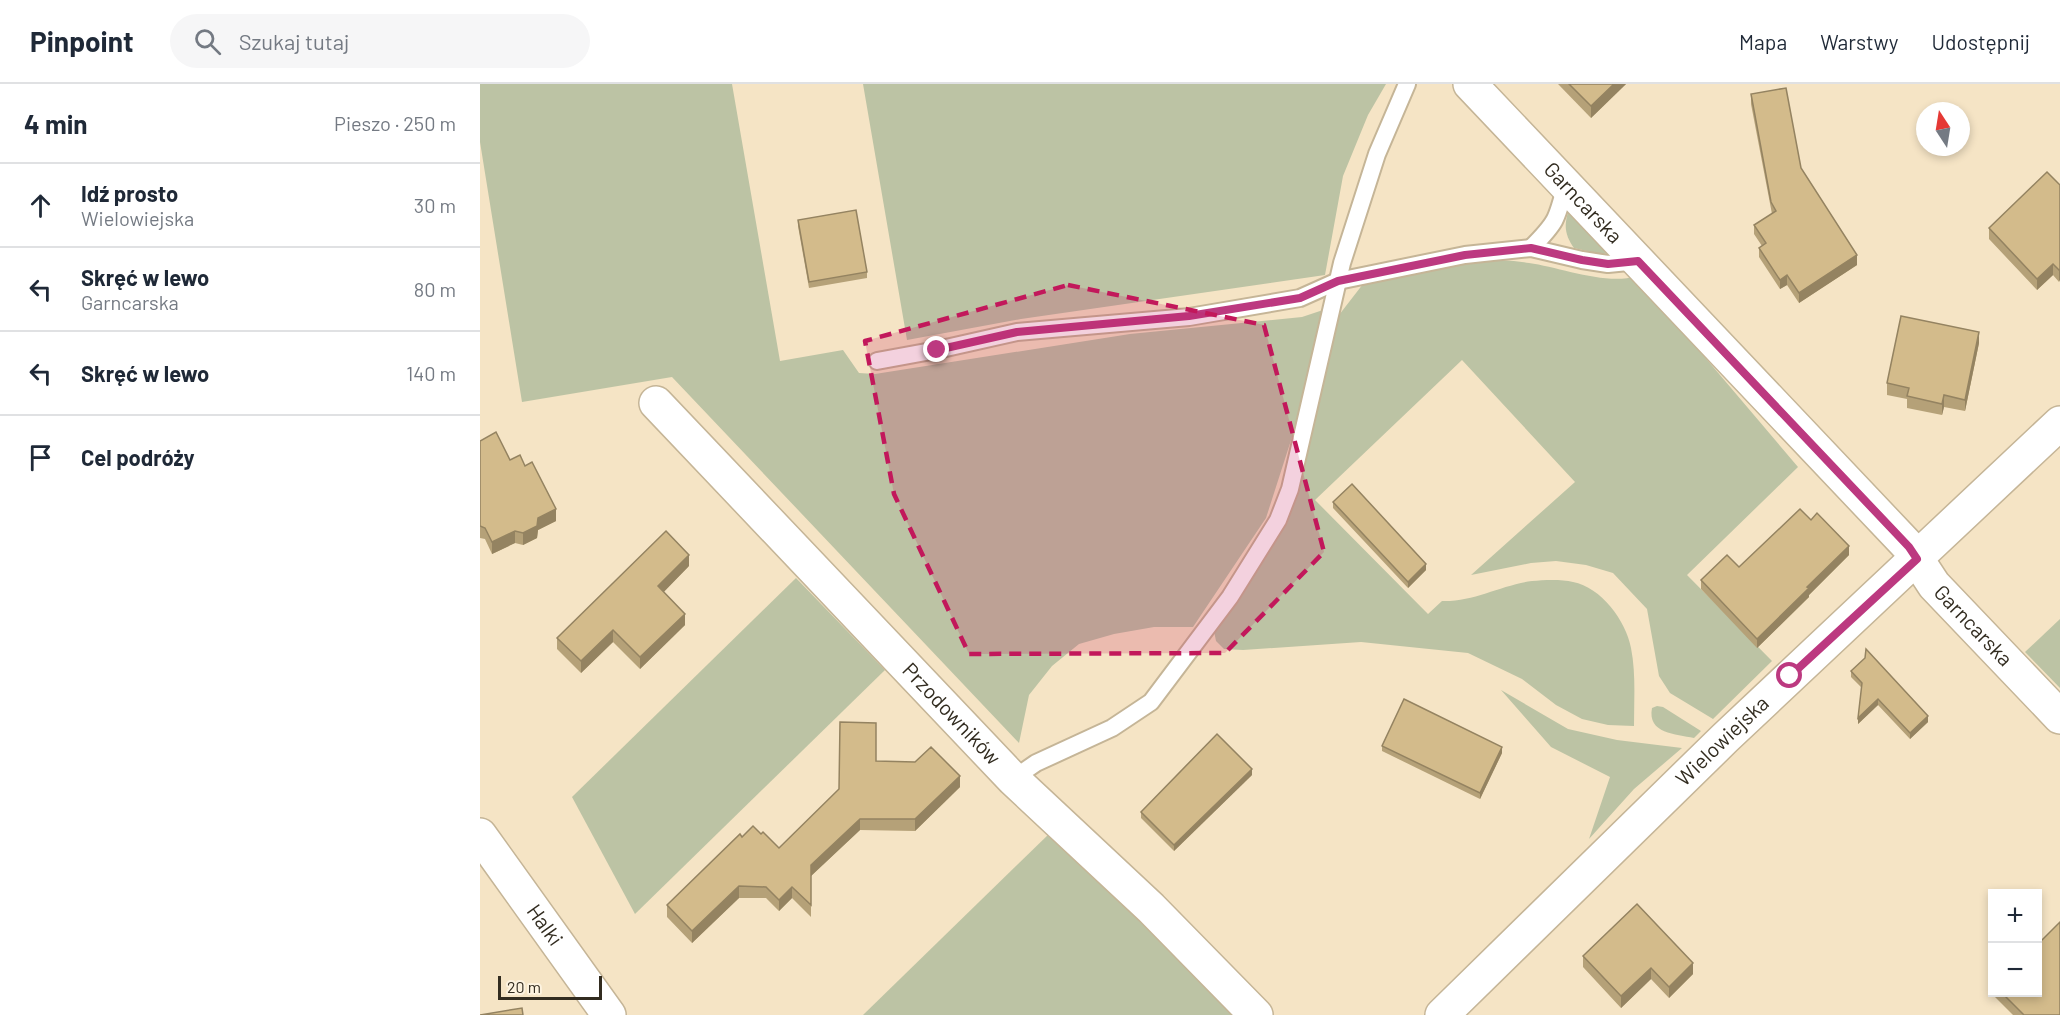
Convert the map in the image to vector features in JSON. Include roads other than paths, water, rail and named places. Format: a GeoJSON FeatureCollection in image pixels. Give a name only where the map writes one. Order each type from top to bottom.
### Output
{"type":"FeatureCollection","features":[{"type":"Feature","properties":{"kind":"street","name":"Garncarska"},"geometry":{"type":"LineString","coordinates":[[1470,84],[1909,547],[1934,585],[2060,717]]}},
{"type":"Feature","properties":{"kind":"street","name":"Przodowników"},"geometry":{"type":"LineString","coordinates":[[656,403],[1013,779],[1151,908],[1256,1015]]}},
{"type":"Feature","properties":{"kind":"street","name":"Wielowiejska"},"geometry":{"type":"LineString","coordinates":[[1442,1015],[1725,738],[2060,423]]}},
{"type":"Feature","properties":{"kind":"street","name":"Halki"},"geometry":{"type":"LineString","coordinates":[[480,835],[609,1015]]}},
{"type":"Feature","properties":{"kind":"lane"},"geometry":{"type":"LineString","coordinates":[[1013,779],[1036,763],[1112,728],[1151,702],[1230,597],[1278,520],[1290,489],[1342,263],[1377,154],[1407,84]]}},
{"type":"Feature","properties":{"kind":"lane"},"geometry":{"type":"LineString","coordinates":[[1531,248],[1551,229],[1557,219],[1566,184]]}},
{"type":"Feature","properties":{"kind":"lane"},"geometry":{"type":"LineString","coordinates":[[877,361],[1017,332],[1189,316],[1289,300],[1300,298],[1338,281],[1465,255],[1531,248],[1608,264],[1638,261]]}}]}
